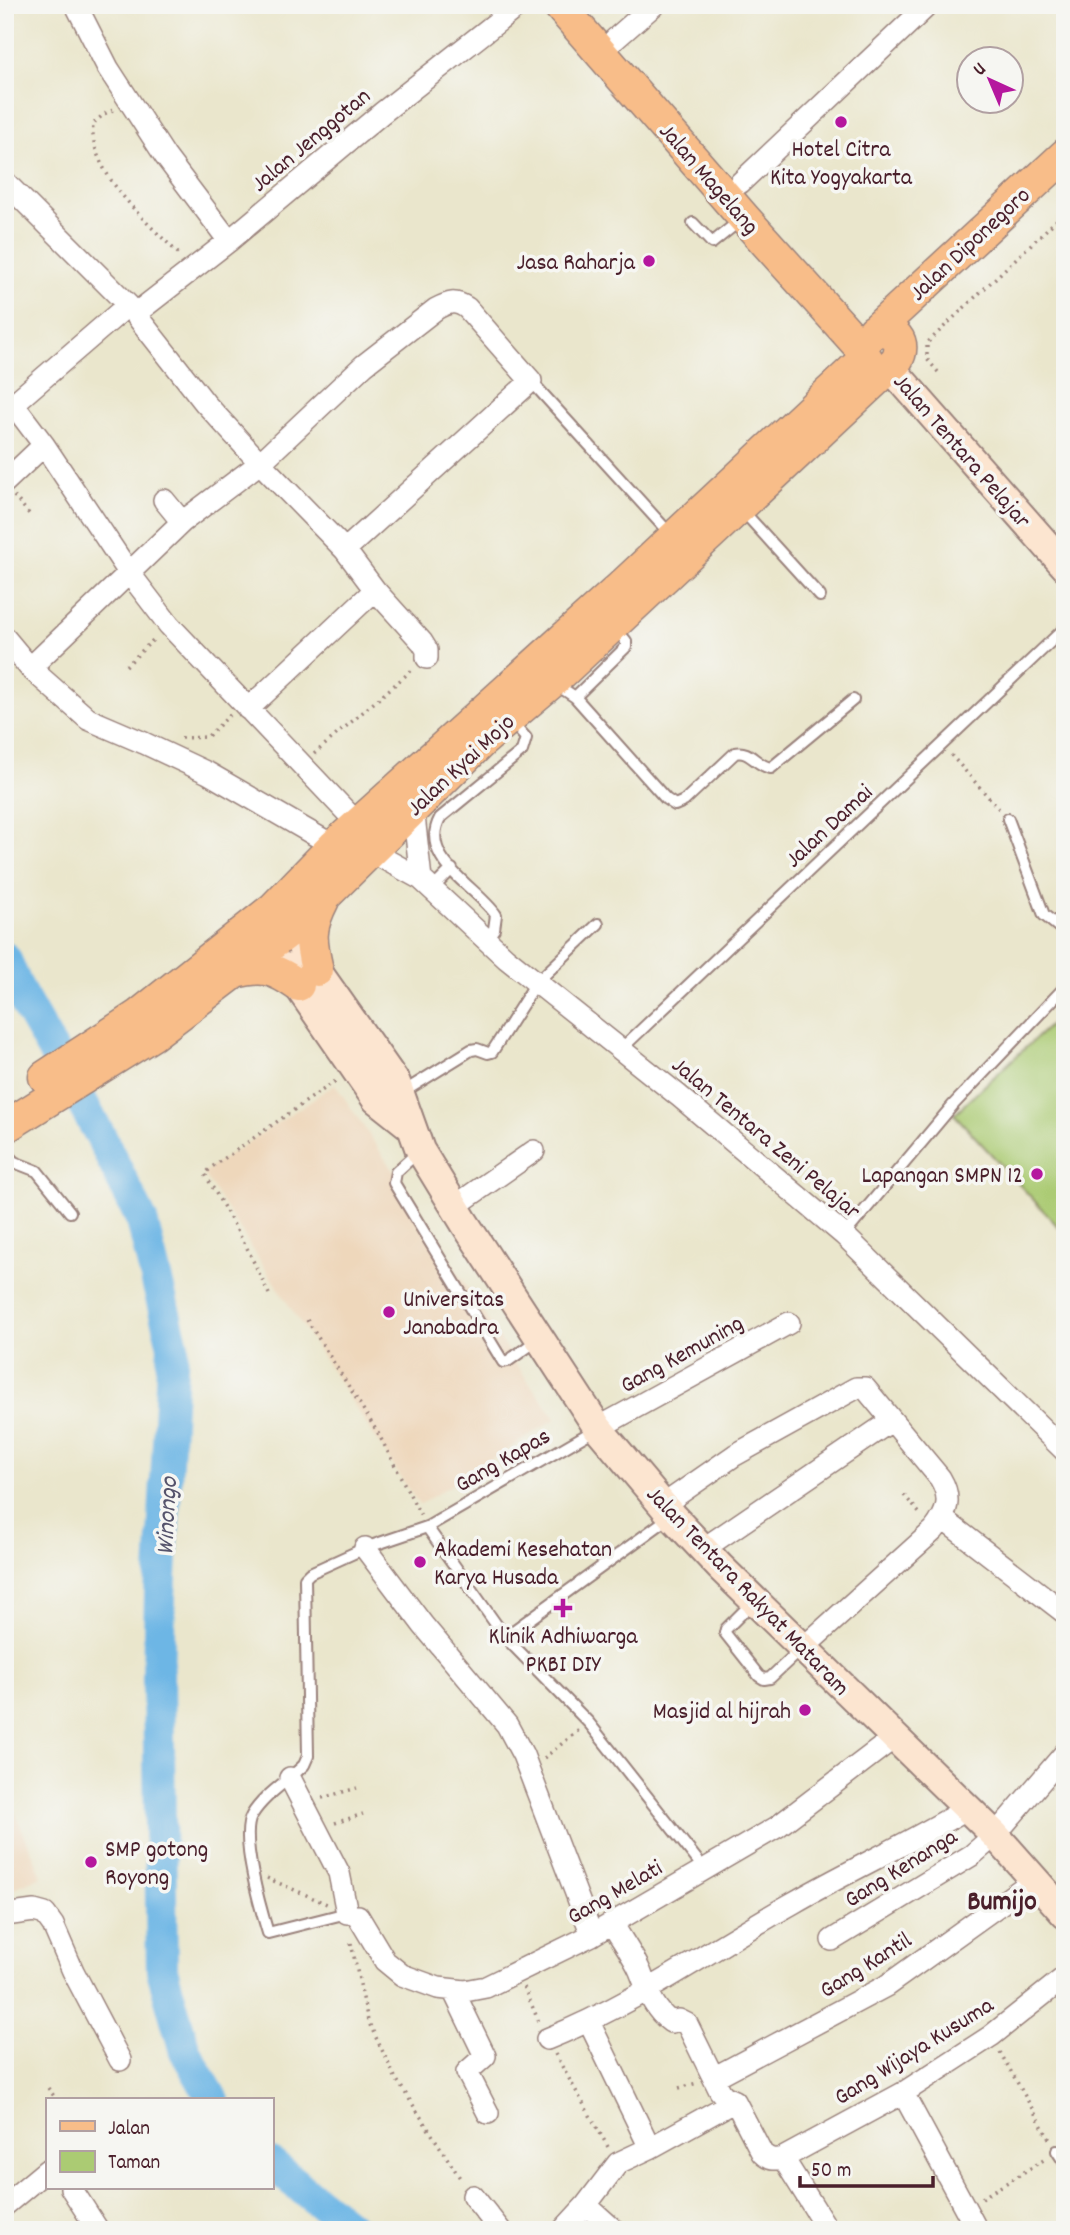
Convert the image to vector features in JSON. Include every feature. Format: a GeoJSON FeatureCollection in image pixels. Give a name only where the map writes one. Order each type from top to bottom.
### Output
{"type":"FeatureCollection","features":[{"type":"Feature","properties":{"kind":"main road","name":"Jalan Magelang"},"geometry":{"type":"LineString","coordinates":[[559,5],[744,218],[882,349]]}},
{"type":"Feature","properties":{"kind":"main road","name":"Jalan Magelang"},"geometry":{"type":"LineString","coordinates":[[585,5],[882,349]]}},
{"type":"Feature","properties":{"kind":"main road","name":"Jalan Diponegoro"},"geometry":{"type":"LineString","coordinates":[[882,349],[1065,155]]}},
{"type":"Feature","properties":{"kind":"main road","name":"Jalan Diponegoro"},"geometry":{"type":"LineString","coordinates":[[882,349],[1065,183]]}},
{"type":"Feature","properties":{"kind":"main road","name":"Jalan Kyai Mojo"},"geometry":{"type":"LineString","coordinates":[[145,1026],[272,927],[325,896],[364,837],[629,596],[739,508],[882,349]]}},
{"type":"Feature","properties":{"kind":"main road","name":"Jalan Kyai Mojo"},"geometry":{"type":"LineString","coordinates":[[13,1110],[235,972],[334,846],[364,837],[491,755],[508,718],[565,689],[613,626],[629,596],[673,537],[882,349]]}},
{"type":"Feature","properties":{"kind":"main road"},"geometry":{"type":"LineString","coordinates":[[235,972],[263,968],[307,978],[311,928],[325,896]]}},
{"type":"Feature","properties":{"kind":"street"},"geometry":{"type":"LineString","coordinates":[[76,5],[108,68],[165,156],[229,241]]}},
{"type":"Feature","properties":{"kind":"street","name":"Jalan Jenggotan"},"geometry":{"type":"LineString","coordinates":[[9,408],[132,310],[229,241],[382,113],[519,5]]}},
{"type":"Feature","properties":{"kind":"street"},"geometry":{"type":"LineString","coordinates":[[614,40],[654,5]]}},
{"type":"Feature","properties":{"kind":"street"},"geometry":{"type":"LineString","coordinates":[[740,183],[928,5]]}},
{"type":"Feature","properties":{"kind":"street"},"geometry":{"type":"LineString","coordinates":[[5,182],[132,310],[205,403],[345,550],[375,590],[422,642],[427,650],[427,657]]}},
{"type":"Feature","properties":{"kind":"street"},"geometry":{"type":"LineString","coordinates":[[30,668],[182,522],[260,463],[364,365],[436,309],[457,302],[467,308],[531,382],[345,550]]}},
{"type":"Feature","properties":{"kind":"street","name":"Jalan Tentara Pelajar"},"geometry":{"type":"LineString","coordinates":[[882,349],[1065,536]]}},
{"type":"Feature","properties":{"kind":"street","name":"Jalan Tentara Pelajar"},"geometry":{"type":"LineString","coordinates":[[882,349],[1065,566]]}},
{"type":"Feature","properties":{"kind":"street","name":"Jalan Tentara Zeni Pelajar"},"geometry":{"type":"LineString","coordinates":[[9,408],[44,445],[130,574],[169,625],[302,765],[364,837],[427,884],[485,941],[679,1096],[844,1235],[1065,1451]]}},
{"type":"Feature","properties":{"kind":"street"},"geometry":{"type":"LineString","coordinates":[[5,482],[44,445]]}},
{"type":"Feature","properties":{"kind":"street"},"geometry":{"type":"LineString","coordinates":[[163,500],[182,522]]}},
{"type":"Feature","properties":{"kind":"street"},"geometry":{"type":"LineString","coordinates":[[245,706],[375,590]]}},
{"type":"Feature","properties":{"kind":"street"},"geometry":{"type":"LineString","coordinates":[[5,638],[30,668],[88,719],[208,774],[334,846]]}},
{"type":"Feature","properties":{"kind":"street"},"geometry":{"type":"LineString","coordinates":[[413,807],[427,884]]}},
{"type":"Feature","properties":{"kind":"street","name":"Jalan Tentara Rakyat Mataram"},"geometry":{"type":"LineString","coordinates":[[272,927],[307,978],[396,1083],[415,1138],[455,1206],[598,1428],[667,1511],[753,1601],[995,1835],[1034,1880],[1062,1906]]}},
{"type":"Feature","properties":{"kind":"street","name":"Jalan Tentara Rakyat Mataram"},"geometry":{"type":"LineString","coordinates":[[307,978],[360,1076],[376,1099],[415,1138]]}},
{"type":"Feature","properties":{"kind":"street"},"geometry":{"type":"LineString","coordinates":[[455,1206],[534,1151]]}},
{"type":"Feature","properties":{"kind":"street","name":"Gang Kemuning"},"geometry":{"type":"LineString","coordinates":[[598,1428],[789,1323]]}},
{"type":"Feature","properties":{"kind":"street"},"geometry":{"type":"LineString","coordinates":[[667,1511],[735,1455],[856,1388],[865,1388],[947,1490],[949,1503],[938,1524],[803,1648]]}},
{"type":"Feature","properties":{"kind":"street"},"geometry":{"type":"LineString","coordinates":[[703,1549],[891,1421]]}},
{"type":"Feature","properties":{"kind":"street"},"geometry":{"type":"LineString","coordinates":[[938,1524],[1065,1613]]}},
{"type":"Feature","properties":{"kind":"street"},"geometry":{"type":"LineString","coordinates":[[365,1548],[423,1625],[507,1725],[528,1770],[593,1935]]}},
{"type":"Feature","properties":{"kind":"street","name":"Gang Melati"},"geometry":{"type":"LineString","coordinates":[[352,1914],[395,1971],[419,1983],[453,1990],[465,1991],[486,1986],[593,1935],[791,1818],[895,1737]]}},
{"type":"Feature","properties":{"kind":"street","name":"Gang Kenanga"},"geometry":{"type":"LineString","coordinates":[[832,1940],[972,1855],[995,1835],[1065,1753]]}},
{"type":"Feature","properties":{"kind":"street"},"geometry":{"type":"LineString","coordinates":[[290,1778],[339,1873],[352,1914]]}},
{"type":"Feature","properties":{"kind":"street"},"geometry":{"type":"LineString","coordinates":[[547,2039],[589,2022],[646,1991],[794,1902],[966,1809]]}},
{"type":"Feature","properties":{"kind":"street","name":"Gang Kantil"},"geometry":{"type":"LineString","coordinates":[[715,2077],[886,1986],[1034,1880]]}},
{"type":"Feature","properties":{"kind":"street"},"geometry":{"type":"LineString","coordinates":[[5,1915],[34,1911],[45,1914],[120,2060]]}},
{"type":"Feature","properties":{"kind":"street"},"geometry":{"type":"LineString","coordinates":[[612,1923],[640,1972],[646,1991],[671,2022],[679,2020],[687,2024],[722,2093],[735,2101],[762,2153],[767,2159],[783,2158],[828,2230]]}},
{"type":"Feature","properties":{"kind":"street","name":"Gang Wijaya Kusuma"},"geometry":{"type":"LineString","coordinates":[[783,2158],[903,2093],[990,2036],[1065,1977]]}},
{"type":"Feature","properties":{"kind":"street"},"geometry":{"type":"LineString","coordinates":[[453,1990],[485,2056],[467,2072],[488,2113]]}},
{"type":"Feature","properties":{"kind":"street"},"geometry":{"type":"LineString","coordinates":[[589,2022],[650,2148]]}},
{"type":"Feature","properties":{"kind":"street"},"geometry":{"type":"LineString","coordinates":[[903,2093],[977,2230]]}},
{"type":"Feature","properties":{"kind":"street"},"geometry":{"type":"LineString","coordinates":[[562,2230],[586,2205],[618,2163],[735,2101]]}},
{"type":"Feature","properties":{"kind":"street"},"geometry":{"type":"LineString","coordinates":[[5,2205],[46,2171]]}},
{"type":"Feature","properties":{"kind":"street"},"geometry":{"type":"LineString","coordinates":[[73,2190],[98,2230]]}},
{"type":"Feature","properties":{"kind":"street"},"geometry":{"type":"LineString","coordinates":[[473,2196],[500,2230]]}},
{"type":"Feature","properties":{"kind":"street"},"geometry":{"type":"LineString","coordinates":[[586,2205],[614,2230]]}},
{"type":"Feature","properties":{"kind":"lane"},"geometry":{"type":"LineString","coordinates":[[693,223],[712,243],[744,218]]}},
{"type":"Feature","properties":{"kind":"lane"},"geometry":{"type":"LineString","coordinates":[[531,382],[673,537]]}},
{"type":"Feature","properties":{"kind":"lane"},"geometry":{"type":"LineString","coordinates":[[739,508],[820,596]]}},
{"type":"Feature","properties":{"kind":"lane","name":"Jalan Damai"},"geometry":{"type":"LineString","coordinates":[[619,1050],[1065,628]]}},
{"type":"Feature","properties":{"kind":"lane"},"geometry":{"type":"LineString","coordinates":[[565,689],[666,799],[675,805],[684,801],[741,751],[762,766],[771,768],[853,700]]}},
{"type":"Feature","properties":{"kind":"lane"},"geometry":{"type":"LineString","coordinates":[[485,941],[494,929],[496,915],[439,856],[435,828],[440,818],[491,755]]}},
{"type":"Feature","properties":{"kind":"lane"},"geometry":{"type":"LineString","coordinates":[[1008,819],[1044,915],[1065,932]]}},
{"type":"Feature","properties":{"kind":"lane"},"geometry":{"type":"LineString","coordinates":[[427,884],[452,869]]}},
{"type":"Feature","properties":{"kind":"lane"},"geometry":{"type":"LineString","coordinates":[[400,1094],[471,1050],[492,1052],[536,983],[598,924]]}},
{"type":"Feature","properties":{"kind":"lane"},"geometry":{"type":"LineString","coordinates":[[844,1235],[953,1105],[1065,987]]}},
{"type":"Feature","properties":{"kind":"lane"},"geometry":{"type":"LineString","coordinates":[[415,1138],[396,1172],[394,1183],[503,1362],[540,1339]]}},
{"type":"Feature","properties":{"kind":"lane"},"geometry":{"type":"LineString","coordinates":[[5,1152],[9,1164],[37,1171],[70,1212]]}},
{"type":"Feature","properties":{"kind":"lane","name":"Gang Kapas"},"geometry":{"type":"LineString","coordinates":[[290,1778],[304,1765],[308,1756],[305,1578],[310,1573],[365,1548],[427,1527],[598,1428]]}},
{"type":"Feature","properties":{"kind":"lane"},"geometry":{"type":"LineString","coordinates":[[505,1637],[667,1511]]}},
{"type":"Feature","properties":{"kind":"lane"},"geometry":{"type":"LineString","coordinates":[[427,1527],[505,1637],[589,1723],[705,1870]]}},
{"type":"Feature","properties":{"kind":"lane"},"geometry":{"type":"LineString","coordinates":[[753,1601],[725,1633],[759,1676],[770,1678],[803,1648]]}},
{"type":"Feature","properties":{"kind":"lane"},"geometry":{"type":"LineString","coordinates":[[290,1778],[258,1807],[250,1818],[248,1830],[252,1871],[268,1933],[352,1914]]}},
{"type":"Feature","properties":{"kind":"lane"},"geometry":{"type":"LineString","coordinates":[[1057,2151],[1065,2163]]}},
{"type":"Feature","properties":{"kind":"path"},"geometry":{"type":"LineString","coordinates":[[131,101],[104,114],[93,124],[96,146],[114,183],[126,200],[192,268]]}},
{"type":"Feature","properties":{"kind":"path"},"geometry":{"type":"LineString","coordinates":[[938,372],[927,359],[927,343],[1065,212]]}},
{"type":"Feature","properties":{"kind":"path"},"geometry":{"type":"LineString","coordinates":[[5,487],[31,516]]}},
{"type":"Feature","properties":{"kind":"path"},"geometry":{"type":"LineString","coordinates":[[126,666],[169,625]]}},
{"type":"Feature","properties":{"kind":"path"},"geometry":{"type":"LineString","coordinates":[[302,765],[427,657]]}},
{"type":"Feature","properties":{"kind":"path"},"geometry":{"type":"LineString","coordinates":[[144,743],[160,738],[207,737],[245,706]]}},
{"type":"Feature","properties":{"kind":"path"},"geometry":{"type":"LineString","coordinates":[[942,746],[1008,819]]}},
{"type":"Feature","properties":{"kind":"path"},"geometry":{"type":"LineString","coordinates":[[269,1294],[247,1248],[205,1174],[330,1085],[340,1079],[360,1076]]}},
{"type":"Feature","properties":{"kind":"path"},"geometry":{"type":"LineString","coordinates":[[307,1320],[378,1433],[427,1527]]}},
{"type":"Feature","properties":{"kind":"path"},"geometry":{"type":"LineString","coordinates":[[904,1495],[938,1524]]}},
{"type":"Feature","properties":{"kind":"path"},"geometry":{"type":"LineString","coordinates":[[528,1770],[589,1723]]}},
{"type":"Feature","properties":{"kind":"path"},"geometry":{"type":"LineString","coordinates":[[303,1804],[357,1788]]}},
{"type":"Feature","properties":{"kind":"path"},"geometry":{"type":"LineString","coordinates":[[316,1828],[363,1814]]}},
{"type":"Feature","properties":{"kind":"path"},"geometry":{"type":"LineString","coordinates":[[252,1871],[352,1914],[364,2010],[368,2021],[395,2077],[473,2196]]}},
{"type":"Feature","properties":{"kind":"path"},"geometry":{"type":"LineString","coordinates":[[965,2208],[1057,2151],[990,2036]]}},
{"type":"Feature","properties":{"kind":"path"},"geometry":{"type":"LineString","coordinates":[[569,2081],[618,2163]]}},
{"type":"Feature","properties":{"kind":"path"},"geometry":{"type":"LineString","coordinates":[[48,2088],[56,2098]]}},
{"type":"Feature","properties":{"kind":"shaded area","name":"Universitas Janabadra"},"geometry":{"type":"Polygon","coordinates":[[[335,1084],[515,1363],[556,1419],[419,1505],[203,1173],[335,1084]]]}},
{"type":"Feature","properties":{"kind":"shaded area"},"geometry":{"type":"Polygon","coordinates":[[[5,1789],[42,1876],[5,1892],[5,1789]]]}},
{"type":"Feature","properties":{"kind":"green space","name":"Lapangan SMPN 12"},"geometry":{"type":"Polygon","coordinates":[[[1065,1011],[1065,1234],[954,1114],[1065,1011]]]}},
{"type":"Feature","properties":{"kind":"waterway","name":"Winongo"},"geometry":{"type":"LineString","coordinates":[[5,958],[19,991],[100,1135],[142,1221],[173,1346],[158,1677],[162,1970],[185,2051],[212,2098]]}},
{"type":"Feature","properties":{"kind":"waterway","name":"Winongo"},"geometry":{"type":"LineString","coordinates":[[273,2166],[354,2230]]}},
{"type":"Feature","properties":{"kind":"place","name":"Hotel Citra Kita Yogyakarta"},"geometry":{"type":"Point","coordinates":[841,122]}},
{"type":"Feature","properties":{"kind":"place","name":"Jasa Raharja"},"geometry":{"type":"Point","coordinates":[649,261]}},
{"type":"Feature","properties":{"kind":"place","name":"Lapangan SMPN 12"},"geometry":{"type":"Point","coordinates":[1037,1174]}},
{"type":"Feature","properties":{"kind":"place","name":"Universitas Janabadra"},"geometry":{"type":"Point","coordinates":[389,1312]}},
{"type":"Feature","properties":{"kind":"place","name":"Akademi Kesehatan Karya Husada"},"geometry":{"type":"Point","coordinates":[420,1562]}},
{"type":"Feature","properties":{"kind":"place","name":"Klinik Adhiwarga PKBI DIY"},"geometry":{"type":"Point","coordinates":[563,1608]}},
{"type":"Feature","properties":{"kind":"place","name":"Masjid al hijrah"},"geometry":{"type":"Point","coordinates":[805,1710]}},
{"type":"Feature","properties":{"kind":"place","name":"SMP gotong Royong"},"geometry":{"type":"Point","coordinates":[91,1862]}},
{"type":"Feature","properties":{"kind":"district","name":"Bumijo"},"geometry":{"type":"Point","coordinates":[1002,1899]}}]}
